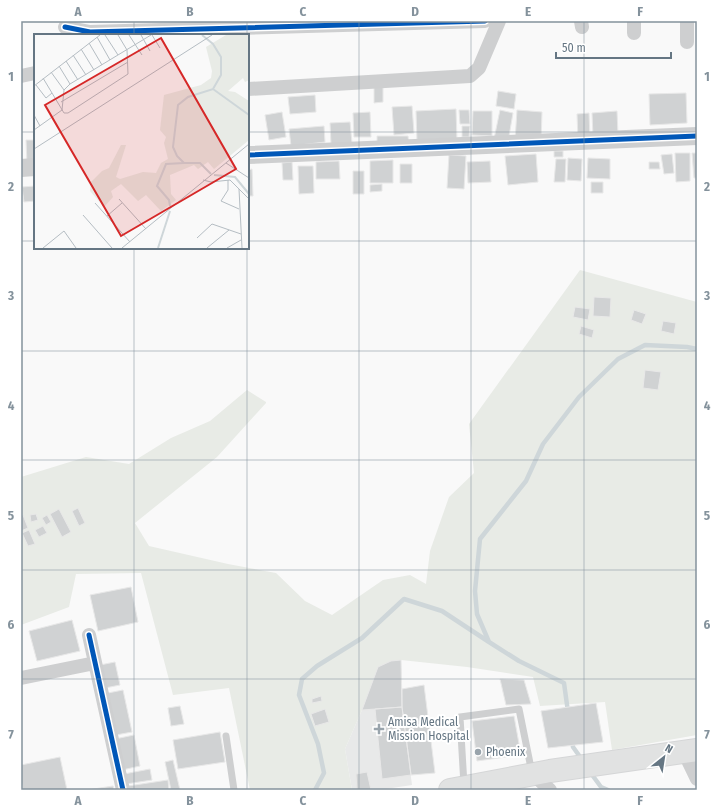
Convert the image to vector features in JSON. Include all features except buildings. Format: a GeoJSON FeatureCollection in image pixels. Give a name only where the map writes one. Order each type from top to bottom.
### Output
{"type":"FeatureCollection","features":[{"type":"Feature","properties":{"kind":"main road"},"geometry":{"type":"LineString","coordinates":[[457,789],[533,774],[691,751]]}},
{"type":"Feature","properties":{"kind":"street"},"geometry":{"type":"LineString","coordinates":[[65,28],[92,29],[486,21]]}},
{"type":"Feature","properties":{"kind":"street"},"geometry":{"type":"LineString","coordinates":[[249,89],[470,76],[479,68],[499,21]]}},
{"type":"Feature","properties":{"kind":"street"},"geometry":{"type":"LineString","coordinates":[[687,21],[687,42]]}},
{"type":"Feature","properties":{"kind":"street"},"geometry":{"type":"LineString","coordinates":[[21,76],[34,73]]}},
{"type":"Feature","properties":{"kind":"street"},"geometry":{"type":"LineString","coordinates":[[249,155],[697,136]]}},
{"type":"Feature","properties":{"kind":"street"},"geometry":{"type":"LineString","coordinates":[[21,168],[34,167]]}},
{"type":"Feature","properties":{"kind":"street"},"geometry":{"type":"LineString","coordinates":[[89,635],[123,790]]}},
{"type":"Feature","properties":{"kind":"street"},"geometry":{"type":"LineString","coordinates":[[21,678],[95,663]]}},
{"type":"Feature","properties":{"kind":"street"},"geometry":{"type":"LineString","coordinates":[[691,751],[697,778]]}},
{"type":"Feature","properties":{"kind":"street"},"geometry":{"type":"LineString","coordinates":[[533,774],[550,790]]}},
{"type":"Feature","properties":{"kind":"lane"},"geometry":{"type":"LineString","coordinates":[[457,789],[460,717],[519,709],[533,774]]}},
{"type":"Feature","properties":{"kind":"lane"},"geometry":{"type":"LineString","coordinates":[[226,736],[234,790]]}},
{"type":"Feature","properties":{"kind":"shaded area"},"geometry":{"type":"Polygon","coordinates":[[[580,270],[697,302],[697,735],[612,750],[605,702],[540,706],[533,677],[467,667],[401,660],[391,661],[378,667],[362,710],[345,749],[352,790],[250,790],[229,688],[173,695],[141,573],[76,574],[69,607],[21,625],[21,477],[86,457],[129,464],[171,438],[210,421],[247,390],[266,403],[217,457],[135,523],[149,546],[276,573],[305,601],[332,615],[383,580],[410,575],[426,584],[430,551],[449,497],[474,473],[469,424],[580,270]]]}},
{"type":"Feature","properties":{"kind":"shaded area","name":"Amisa Medical Mission Hospital"},"geometry":{"type":"Polygon","coordinates":[[[401,660],[402,707],[412,785],[379,790],[352,790],[345,749],[362,710],[378,667],[391,661],[401,660]]]}},
{"type":"Feature","properties":{"kind":"waterway"},"geometry":{"type":"LineString","coordinates":[[568,712],[564,683],[519,661],[489,642],[477,614],[475,591],[480,539],[526,481],[543,444],[579,397],[618,359],[645,345],[687,347],[697,349]]}},
{"type":"Feature","properties":{"kind":"waterway"},"geometry":{"type":"LineString","coordinates":[[315,790],[324,773],[318,744],[299,695],[302,679],[317,666],[362,638],[404,599],[442,611],[489,642]]}},
{"type":"Feature","properties":{"kind":"waterway"},"geometry":{"type":"LineString","coordinates":[[572,741],[573,747],[583,761]]}},
{"type":"Feature","properties":{"kind":"waterway"},"geometry":{"type":"LineString","coordinates":[[590,772],[601,787],[608,790]]}},
{"type":"Feature","properties":{"kind":"cycle path"},"geometry":{"type":"LineString","coordinates":[[65,27],[90,32],[485,21]]}},
{"type":"Feature","properties":{"kind":"cycle path"},"geometry":{"type":"LineString","coordinates":[[249,155],[697,136]]}},
{"type":"Feature","properties":{"kind":"cycle path"},"geometry":{"type":"LineString","coordinates":[[89,635],[123,790]]}},
{"type":"Feature","properties":{"kind":"place","name":"Amisa Medical Mission Hospital"},"geometry":{"type":"Point","coordinates":[379,729]}},
{"type":"Feature","properties":{"kind":"place","name":"Phoenix"},"geometry":{"type":"Point","coordinates":[478,752]}}]}
